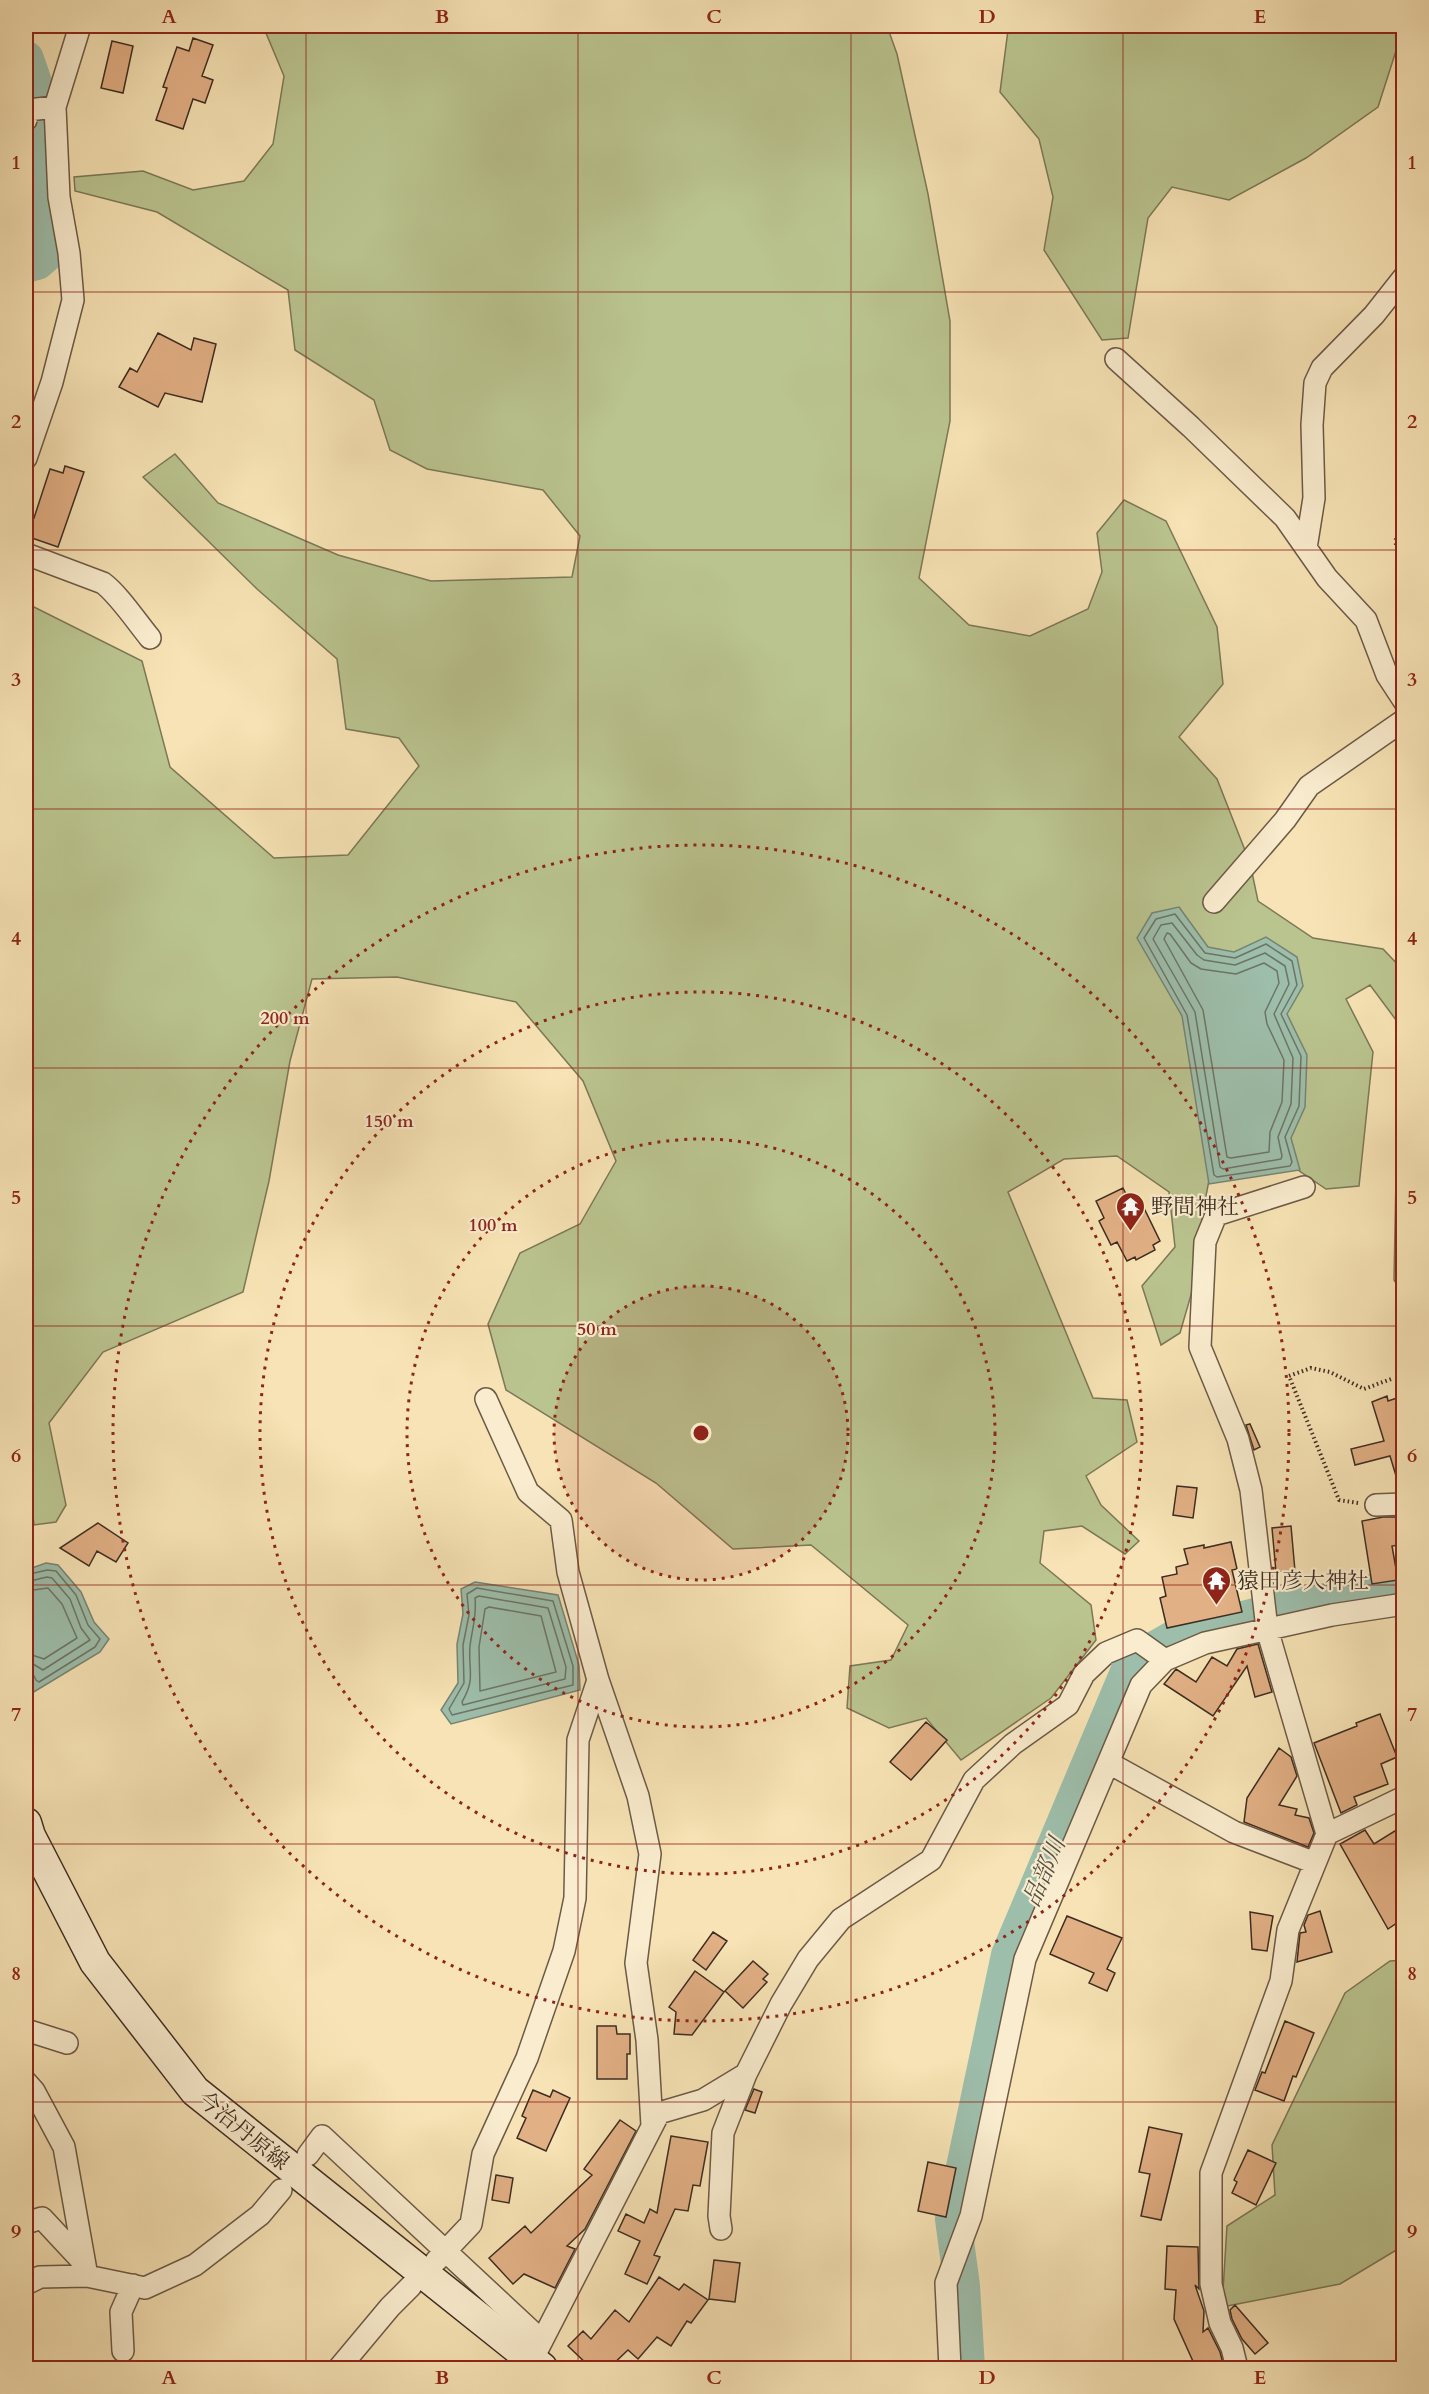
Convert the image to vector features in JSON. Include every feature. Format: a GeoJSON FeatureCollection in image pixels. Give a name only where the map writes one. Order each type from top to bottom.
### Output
{"type":"FeatureCollection","features":[{"type":"Feature","properties":{"kind":"main road","name":"今治丹原線"},"geometry":{"type":"LineString","coordinates":[[26,1823],[30,1836],[95,1962],[195,2091],[536,2360]]}},
{"type":"Feature","properties":{"kind":"street"},"geometry":{"type":"LineString","coordinates":[[26,458],[51,382],[74,300],[69,253],[59,197],[55,107],[80,26]]}},
{"type":"Feature","properties":{"kind":"street"},"geometry":{"type":"LineString","coordinates":[[26,112],[55,107]]}},
{"type":"Feature","properties":{"kind":"street"},"geometry":{"type":"LineString","coordinates":[[1306,548],[1314,498],[1312,425],[1315,383],[1322,368],[1374,315],[1404,277]]}},
{"type":"Feature","properties":{"kind":"street"},"geometry":{"type":"LineString","coordinates":[[1116,359],[1286,518],[1327,578],[1366,620],[1387,675],[1404,702]]}},
{"type":"Feature","properties":{"kind":"street"},"geometry":{"type":"LineString","coordinates":[[26,554],[103,583],[113,590],[129,614],[150,638]]}},
{"type":"Feature","properties":{"kind":"street"},"geometry":{"type":"LineString","coordinates":[[1215,902],[1285,820],[1309,786],[1404,720]]}},
{"type":"Feature","properties":{"kind":"street"},"geometry":{"type":"LineString","coordinates":[[1237,2368],[1232,2348],[1220,2323],[1211,2284],[1211,2173],[1281,1981],[1288,1930],[1327,1834],[1267,1629],[1251,1490],[1238,1439],[1200,1347],[1205,1242],[1216,1215],[1304,1187]]}},
{"type":"Feature","properties":{"kind":"street"},"geometry":{"type":"LineString","coordinates":[[486,1399],[528,1492],[561,1520],[568,1572],[598,1680],[638,1796],[650,1854],[636,1963],[647,2040],[652,2126]]}},
{"type":"Feature","properties":{"kind":"street"},"geometry":{"type":"LineString","coordinates":[[1376,1505],[1404,1504]]}},
{"type":"Feature","properties":{"kind":"street"},"geometry":{"type":"LineString","coordinates":[[950,2368],[946,2283],[971,2216],[1025,1959],[1141,1685],[1165,1660],[1205,1643],[1267,1629],[1404,1604]]}},
{"type":"Feature","properties":{"kind":"street"},"geometry":{"type":"LineString","coordinates":[[721,2229],[719,2216],[723,2133],[746,2074],[781,2004],[808,1959],[841,1919],[931,1860],[974,1780],[1013,1744],[1068,1705],[1084,1674],[1106,1653],[1137,1640],[1165,1660]]}},
{"type":"Feature","properties":{"kind":"street"},"geometry":{"type":"LineString","coordinates":[[442,2256],[471,2224],[483,2154],[527,2058],[564,1951],[575,1898],[578,1740],[598,1680]]}},
{"type":"Feature","properties":{"kind":"street"},"geometry":{"type":"LineString","coordinates":[[1109,1763],[1234,1832],[1315,1863]]}},
{"type":"Feature","properties":{"kind":"street"},"geometry":{"type":"LineString","coordinates":[[1327,1834],[1404,1797]]}},
{"type":"Feature","properties":{"kind":"street"},"geometry":{"type":"LineString","coordinates":[[26,2030],[67,2043]]}},
{"type":"Feature","properties":{"kind":"street"},"geometry":{"type":"LineString","coordinates":[[308,2155],[322,2136],[442,2256],[536,2360],[658,2113],[703,2100],[746,2074]]}},
{"type":"Feature","properties":{"kind":"street"},"geometry":{"type":"LineString","coordinates":[[26,2082],[32,2100],[64,2147],[85,2269]]}},
{"type":"Feature","properties":{"kind":"street"},"geometry":{"type":"LineString","coordinates":[[26,2284],[40,2277],[85,2269],[145,2288],[195,2265],[260,2215],[281,2190]]}},
{"type":"Feature","properties":{"kind":"street"},"geometry":{"type":"LineString","coordinates":[[26,2223],[42,2218],[85,2269]]}},
{"type":"Feature","properties":{"kind":"street"},"geometry":{"type":"LineString","coordinates":[[123,2351],[122,2312],[133,2285]]}},
{"type":"Feature","properties":{"kind":"street"},"geometry":{"type":"LineString","coordinates":[[339,2368],[390,2307],[411,2286]]}},
{"type":"Feature","properties":{"kind":"path"},"geometry":{"type":"LineString","coordinates":[[1404,528],[1395,541],[1404,570]]}},
{"type":"Feature","properties":{"kind":"path"},"geometry":{"type":"LineString","coordinates":[[1376,1505],[1339,1500],[1289,1376],[1311,1368],[1330,1372],[1364,1389],[1391,1379]]}},
{"type":"Feature","properties":{"kind":"green space"},"geometry":{"type":"Polygon","coordinates":[[[263,26],[887,26],[897,54],[928,194],[950,321],[950,421],[919,578],[969,625],[1030,636],[1088,609],[1102,572],[1097,533],[1124,500],[1166,521],[1217,627],[1223,684],[1179,737],[1217,779],[1250,863],[1258,901],[1313,938],[1383,949],[1403,970],[1403,1294],[1394,1280],[1399,1024],[1370,985],[1346,999],[1373,1052],[1359,1186],[1326,1189],[1277,1156],[1218,1132],[1203,1212],[1195,1281],[1180,1333],[1161,1345],[1142,1286],[1175,1247],[1169,1192],[1117,1156],[1064,1159],[1008,1192],[1093,1398],[1127,1400],[1137,1442],[1086,1476],[1101,1505],[1139,1541],[1125,1554],[1082,1526],[1044,1531],[1040,1563],[1091,1605],[1096,1640],[1051,1698],[961,1760],[926,1718],[889,1728],[847,1708],[850,1666],[891,1660],[908,1625],[811,1545],[733,1549],[656,1483],[506,1390],[488,1324],[520,1253],[580,1224],[616,1161],[583,1081],[516,1002],[397,977],[312,979],[290,1061],[269,1181],[243,1292],[103,1352],[49,1423],[66,1505],[56,1522],[34,1525],[31,1500],[26,1498],[26,1376],[33,1340],[26,1316],[26,603],[142,661],[170,767],[274,858],[348,855],[419,766],[399,738],[346,729],[337,659],[257,589],[143,477],[175,454],[218,503],[338,555],[431,581],[572,577],[580,536],[543,490],[427,469],[390,450],[374,400],[295,350],[288,290],[157,212],[75,191],[74,177],[143,171],[193,190],[244,181],[273,144],[284,76],[263,26]]]}},
{"type":"Feature","properties":{"kind":"green space"},"geometry":{"type":"Polygon","coordinates":[[[1004,26],[1404,26],[1378,107],[1306,158],[1229,200],[1172,187],[1148,218],[1128,338],[1102,340],[1044,250],[1053,197],[1039,139],[1000,92],[1008,30],[1004,26]]]}},
{"type":"Feature","properties":{"kind":"green space"},"geometry":{"type":"Polygon","coordinates":[[[1403,1960],[1403,2246],[1340,2284],[1222,2307],[1227,2226],[1275,2195],[1272,2145],[1345,1993],[1390,1961],[1403,1960]]]}},
{"type":"Feature","properties":{"kind":"water"},"geometry":{"type":"Polygon","coordinates":[[[1179,907],[1208,947],[1234,952],[1266,937],[1297,957],[1303,986],[1287,1014],[1307,1055],[1305,1107],[1291,1138],[1300,1170],[1209,1184],[1182,1016],[1137,938],[1152,913],[1179,907]]]}},
{"type":"Feature","properties":{"kind":"water"},"geometry":{"type":"Polygon","coordinates":[[[46,1563],[58,1565],[81,1592],[94,1622],[109,1639],[100,1652],[32,1693],[26,1663],[26,1570],[46,1563]]]}},
{"type":"Feature","properties":{"kind":"water"},"geometry":{"type":"Polygon","coordinates":[[[475,1582],[558,1595],[579,1665],[580,1690],[451,1724],[441,1710],[458,1683],[457,1644],[463,1614],[461,1589],[475,1582]]]}},
{"type":"Feature","properties":{"kind":"building"},"geometry":{"type":"Polygon","coordinates":[[[193,38],[213,45],[202,76],[213,80],[205,103],[193,99],[183,129],[156,120],[167,88],[163,87],[177,47],[189,51],[193,38]]]}},
{"type":"Feature","properties":{"kind":"building"},"geometry":{"type":"Polygon","coordinates":[[[112,41],[133,46],[123,93],[101,88],[112,41]]]}},
{"type":"Feature","properties":{"kind":"building"},"geometry":{"type":"Polygon","coordinates":[[[158,333],[191,350],[194,338],[216,344],[202,402],[165,393],[158,407],[119,387],[130,368],[137,372],[158,333]]]}},
{"type":"Feature","properties":{"kind":"building"},"geometry":{"type":"Polygon","coordinates":[[[65,466],[84,472],[58,547],[26,536],[26,515],[34,518],[50,469],[63,473],[65,466]]]}},
{"type":"Feature","properties":{"kind":"building","name":"野間神社"},"geometry":{"type":"Polygon","coordinates":[[[1123,1188],[1132,1206],[1141,1202],[1160,1241],[1153,1245],[1155,1250],[1136,1260],[1135,1257],[1127,1261],[1117,1242],[1111,1245],[1099,1221],[1104,1218],[1096,1201],[1123,1188]]]}},
{"type":"Feature","properties":{"kind":"building"},"geometry":{"type":"Polygon","coordinates":[[[1387,1396],[1388,1401],[1397,1398],[1404,1417],[1404,1489],[1400,1489],[1390,1456],[1355,1465],[1351,1449],[1384,1441],[1372,1402],[1387,1396]]]}},
{"type":"Feature","properties":{"kind":"building"},"geometry":{"type":"Polygon","coordinates":[[[1250,1424],[1260,1447],[1254,1450],[1246,1425],[1250,1424]]]}},
{"type":"Feature","properties":{"kind":"building"},"geometry":{"type":"Polygon","coordinates":[[[1177,1486],[1197,1488],[1193,1518],[1173,1515],[1177,1486]]]}},
{"type":"Feature","properties":{"kind":"building"},"geometry":{"type":"Polygon","coordinates":[[[1383,1517],[1404,1517],[1404,1544],[1392,1546],[1398,1580],[1372,1584],[1362,1521],[1383,1517]]]}},
{"type":"Feature","properties":{"kind":"building"},"geometry":{"type":"Polygon","coordinates":[[[98,1523],[128,1543],[116,1562],[97,1551],[89,1566],[60,1548],[98,1523]]]}},
{"type":"Feature","properties":{"kind":"building"},"geometry":{"type":"Polygon","coordinates":[[[1291,1526],[1295,1571],[1276,1572],[1272,1528],[1291,1526]]]}},
{"type":"Feature","properties":{"kind":"building"},"geometry":{"type":"Polygon","coordinates":[[[1231,1542],[1237,1569],[1232,1570],[1242,1612],[1167,1628],[1160,1598],[1166,1596],[1162,1577],[1177,1574],[1176,1567],[1188,1564],[1184,1549],[1204,1545],[1204,1548],[1231,1542]]]}},
{"type":"Feature","properties":{"kind":"building"},"geometry":{"type":"Polygon","coordinates":[[[1258,1644],[1272,1692],[1255,1697],[1247,1666],[1213,1716],[1164,1684],[1176,1669],[1196,1682],[1212,1657],[1227,1666],[1237,1649],[1258,1644]]]}},
{"type":"Feature","properties":{"kind":"building"},"geometry":{"type":"Polygon","coordinates":[[[1380,1714],[1397,1757],[1381,1764],[1388,1784],[1354,1797],[1357,1805],[1341,1813],[1314,1743],[1380,1714]]]}},
{"type":"Feature","properties":{"kind":"building"},"geometry":{"type":"Polygon","coordinates":[[[926,1722],[947,1740],[911,1780],[890,1762],[926,1722]]]}},
{"type":"Feature","properties":{"kind":"building"},"geometry":{"type":"Polygon","coordinates":[[[1279,1748],[1291,1757],[1297,1776],[1279,1805],[1297,1809],[1295,1815],[1309,1818],[1314,1833],[1308,1847],[1244,1822],[1247,1798],[1279,1748]]]}},
{"type":"Feature","properties":{"kind":"building"},"geometry":{"type":"Polygon","coordinates":[[[1398,1829],[1404,1838],[1404,1918],[1388,1929],[1340,1844],[1365,1830],[1374,1844],[1398,1829]]]}},
{"type":"Feature","properties":{"kind":"building"},"geometry":{"type":"Polygon","coordinates":[[[1320,1911],[1332,1952],[1297,1962],[1300,1933],[1306,1932],[1304,1925],[1308,1915],[1320,1911]]]}},
{"type":"Feature","properties":{"kind":"building"},"geometry":{"type":"Polygon","coordinates":[[[1250,1912],[1273,1916],[1267,1951],[1252,1949],[1250,1912]]]}},
{"type":"Feature","properties":{"kind":"building"},"geometry":{"type":"Polygon","coordinates":[[[1067,1916],[1122,1938],[1107,1969],[1115,1973],[1107,1991],[1089,1983],[1094,1973],[1050,1954],[1067,1916]]]}},
{"type":"Feature","properties":{"kind":"building"},"geometry":{"type":"Polygon","coordinates":[[[713,1932],[727,1941],[706,1970],[693,1960],[713,1932]]]}},
{"type":"Feature","properties":{"kind":"building"},"geometry":{"type":"Polygon","coordinates":[[[753,1961],[768,1974],[763,1979],[767,1982],[743,2008],[725,1991],[753,1961]]]}},
{"type":"Feature","properties":{"kind":"building"},"geometry":{"type":"Polygon","coordinates":[[[695,1971],[724,1992],[692,2035],[674,2034],[676,2012],[669,2007],[695,1971]]]}},
{"type":"Feature","properties":{"kind":"building"},"geometry":{"type":"Polygon","coordinates":[[[1285,2021],[1314,2033],[1296,2077],[1293,2076],[1284,2101],[1255,2090],[1262,2072],[1265,2073],[1285,2021]]]}},
{"type":"Feature","properties":{"kind":"building"},"geometry":{"type":"Polygon","coordinates":[[[597,2026],[616,2026],[617,2034],[630,2034],[627,2079],[597,2079],[597,2026]]]}},
{"type":"Feature","properties":{"kind":"building"},"geometry":{"type":"Polygon","coordinates":[[[754,2089],[762,2092],[755,2113],[745,2110],[754,2089]]]}},
{"type":"Feature","properties":{"kind":"building"},"geometry":{"type":"Polygon","coordinates":[[[533,2090],[550,2097],[553,2090],[570,2098],[546,2151],[517,2138],[526,2118],[522,2116],[533,2090]]]}},
{"type":"Feature","properties":{"kind":"building"},"geometry":{"type":"Polygon","coordinates":[[[620,2120],[636,2131],[585,2229],[567,2246],[575,2249],[555,2288],[524,2274],[513,2284],[489,2258],[525,2226],[531,2233],[592,2175],[584,2169],[620,2120]]]}},
{"type":"Feature","properties":{"kind":"building"},"geometry":{"type":"Polygon","coordinates":[[[1149,2127],[1182,2134],[1161,2220],[1141,2216],[1150,2174],[1139,2172],[1149,2127]]]}},
{"type":"Feature","properties":{"kind":"building"},"geometry":{"type":"Polygon","coordinates":[[[671,2136],[708,2142],[700,2186],[693,2185],[688,2211],[675,2209],[654,2255],[660,2257],[647,2284],[625,2274],[640,2241],[618,2231],[626,2214],[644,2223],[650,2209],[657,2213],[671,2136]]]}},
{"type":"Feature","properties":{"kind":"building"},"geometry":{"type":"Polygon","coordinates":[[[1248,2150],[1276,2163],[1256,2205],[1232,2193],[1237,2182],[1234,2180],[1248,2150]]]}},
{"type":"Feature","properties":{"kind":"building"},"geometry":{"type":"Polygon","coordinates":[[[928,2162],[956,2168],[946,2217],[918,2211],[928,2162]]]}},
{"type":"Feature","properties":{"kind":"building"},"geometry":{"type":"Polygon","coordinates":[[[496,2175],[513,2178],[509,2203],[492,2200],[496,2175]]]}},
{"type":"Feature","properties":{"kind":"building"},"geometry":{"type":"Polygon","coordinates":[[[1167,2246],[1198,2247],[1199,2289],[1195,2285],[1204,2311],[1203,2332],[1208,2328],[1220,2352],[1224,2367],[1196,2368],[1174,2319],[1176,2290],[1165,2289],[1167,2246]]]}},
{"type":"Feature","properties":{"kind":"building"},"geometry":{"type":"Polygon","coordinates":[[[714,2260],[740,2263],[735,2302],[709,2299],[714,2260]]]}},
{"type":"Feature","properties":{"kind":"building"},"geometry":{"type":"Polygon","coordinates":[[[659,2277],[679,2290],[684,2284],[708,2300],[691,2323],[687,2321],[671,2346],[657,2337],[638,2359],[628,2350],[609,2368],[591,2368],[568,2346],[583,2331],[591,2339],[615,2310],[629,2322],[659,2277]]]}},
{"type":"Feature","properties":{"kind":"building"},"geometry":{"type":"Polygon","coordinates":[[[1235,2305],[1268,2343],[1255,2354],[1242,2339],[1232,2319],[1230,2310],[1235,2305]]]}},
{"type":"Feature","properties":{"kind":"waterway"},"geometry":{"type":"LineString","coordinates":[[26,59],[38,94],[32,177],[51,240],[46,254],[37,262],[26,265]]}},
{"type":"Feature","properties":{"kind":"waterway","name":"品部川"},"geometry":{"type":"LineString","coordinates":[[967,2368],[962,2286],[953,2219],[1009,1955],[1128,1672],[1136,1660],[1178,1636],[1278,1610],[1404,1586]]}},
{"type":"Feature","properties":{"kind":"place","name":"野間神社"},"geometry":{"type":"Point","coordinates":[1130,1232]}},
{"type":"Feature","properties":{"kind":"place","name":"猿田彦大神社"},"geometry":{"type":"Point","coordinates":[1216,1606]}}]}
